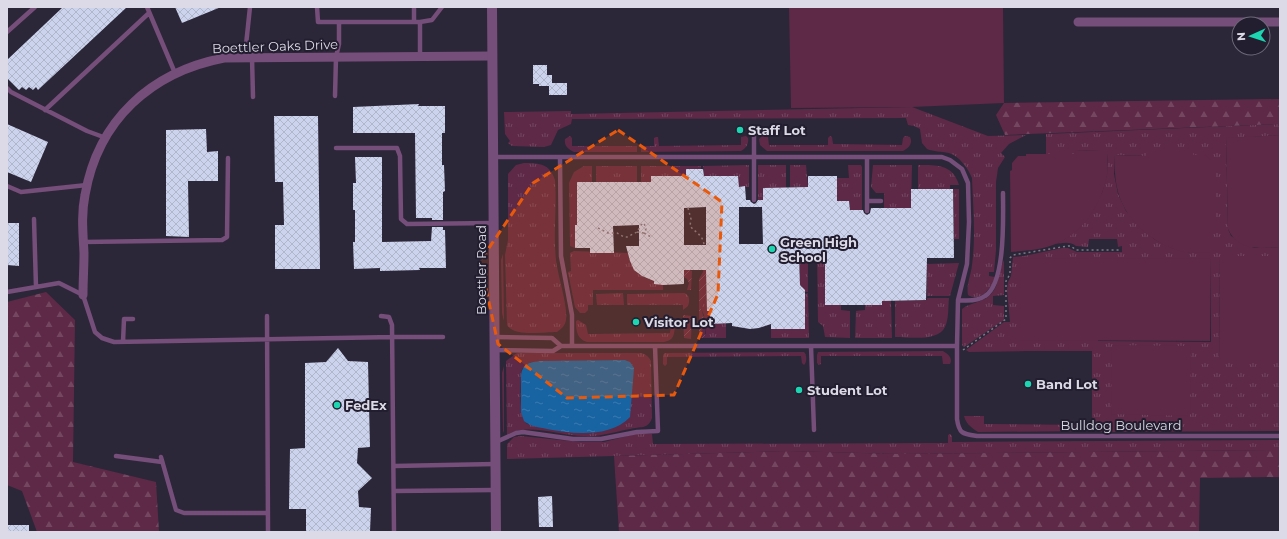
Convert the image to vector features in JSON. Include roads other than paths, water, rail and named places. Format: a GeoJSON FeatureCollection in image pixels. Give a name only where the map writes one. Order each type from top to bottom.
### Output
{"type":"FeatureCollection","features":[{"type":"Feature","properties":{"kind":"street","name":"Boettler Road"},"geometry":{"type":"LineString","coordinates":[[492,7],[496,532]]}},
{"type":"Feature","properties":{"kind":"street"},"geometry":{"type":"LineString","coordinates":[[1078,22],[1280,22]]}},
{"type":"Feature","properties":{"kind":"street","name":"Boettler Oaks Drive"},"geometry":{"type":"LineString","coordinates":[[83,295],[83,214],[87,185],[96,157],[119,118],[138,97],[175,73],[208,61],[224,58],[492,56]]}},
{"type":"Feature","properties":{"kind":"lane"},"geometry":{"type":"LineString","coordinates":[[7,32],[35,7]]}},
{"type":"Feature","properties":{"kind":"lane"},"geometry":{"type":"LineString","coordinates":[[147,7],[175,73]]}},
{"type":"Feature","properties":{"kind":"lane"},"geometry":{"type":"LineString","coordinates":[[250,7],[246,45],[252,58],[253,97]]}},
{"type":"Feature","properties":{"kind":"lane"},"geometry":{"type":"LineString","coordinates":[[318,7],[318,22],[420,22],[432,20],[442,7]]}},
{"type":"Feature","properties":{"kind":"lane"},"geometry":{"type":"LineString","coordinates":[[414,7],[414,22]]}},
{"type":"Feature","properties":{"kind":"lane"},"geometry":{"type":"LineString","coordinates":[[45,110],[149,13]]}},
{"type":"Feature","properties":{"kind":"lane"},"geometry":{"type":"LineString","coordinates":[[335,96],[339,22]]}},
{"type":"Feature","properties":{"kind":"lane"},"geometry":{"type":"LineString","coordinates":[[420,22],[420,56]]}},
{"type":"Feature","properties":{"kind":"lane"},"geometry":{"type":"LineString","coordinates":[[7,88],[11,92],[45,110],[87,131],[106,138]]}},
{"type":"Feature","properties":{"kind":"lane"},"geometry":{"type":"LineString","coordinates":[[754,132],[754,200]]}},
{"type":"Feature","properties":{"kind":"lane"},"geometry":{"type":"LineString","coordinates":[[336,148],[397,148],[400,156],[400,219],[407,224],[494,223]]}},
{"type":"Feature","properties":{"kind":"lane"},"geometry":{"type":"LineString","coordinates":[[493,157],[942,157],[950,160],[962,169],[968,184],[967,264],[958,300],[957,346],[561,346],[553,351],[494,350]]}},
{"type":"Feature","properties":{"kind":"lane"},"geometry":{"type":"LineString","coordinates":[[866,211],[867,157]]}},
{"type":"Feature","properties":{"kind":"lane"},"geometry":{"type":"LineString","coordinates":[[83,242],[222,240],[227,237],[228,158]]}},
{"type":"Feature","properties":{"kind":"lane"},"geometry":{"type":"LineString","coordinates":[[560,158],[561,256],[572,315],[572,346]]}},
{"type":"Feature","properties":{"kind":"lane"},"geometry":{"type":"LineString","coordinates":[[7,186],[21,192],[87,185]]}},
{"type":"Feature","properties":{"kind":"lane"},"geometry":{"type":"LineString","coordinates":[[958,300],[977,300],[986,296],[994,287],[1003,249],[1002,193]]}},
{"type":"Feature","properties":{"kind":"lane"},"geometry":{"type":"LineString","coordinates":[[867,201],[881,201]]}},
{"type":"Feature","properties":{"kind":"lane"},"geometry":{"type":"LineString","coordinates":[[34,219],[36,287]]}},
{"type":"Feature","properties":{"kind":"lane"},"geometry":{"type":"LineString","coordinates":[[7,292],[60,283],[83,295],[96,332],[102,338],[114,342],[443,337]]}},
{"type":"Feature","properties":{"kind":"lane"},"geometry":{"type":"LineString","coordinates":[[267,316],[268,532]]}},
{"type":"Feature","properties":{"kind":"lane"},"geometry":{"type":"LineString","coordinates":[[381,316],[390,317],[393,337],[394,532]]}},
{"type":"Feature","properties":{"kind":"lane"},"geometry":{"type":"LineString","coordinates":[[123,342],[124,319],[133,319]]}},
{"type":"Feature","properties":{"kind":"lane"},"geometry":{"type":"LineString","coordinates":[[494,337],[552,338],[561,346]]}},
{"type":"Feature","properties":{"kind":"lane"},"geometry":{"type":"LineString","coordinates":[[495,443],[516,433],[523,432],[573,439],[601,439],[637,432],[658,431],[655,346]]}},
{"type":"Feature","properties":{"kind":"lane"},"geometry":{"type":"LineString","coordinates":[[811,346],[814,430]]}},
{"type":"Feature","properties":{"kind":"lane","name":"Bulldog Boulevard"},"geometry":{"type":"LineString","coordinates":[[957,346],[957,419],[959,428],[963,433],[977,436],[1280,436]]}},
{"type":"Feature","properties":{"kind":"lane"},"geometry":{"type":"LineString","coordinates":[[116,456],[162,460],[176,510],[184,513],[268,512]]}},
{"type":"Feature","properties":{"kind":"lane"},"geometry":{"type":"LineString","coordinates":[[394,466],[495,464]]}},
{"type":"Feature","properties":{"kind":"lane"},"geometry":{"type":"LineString","coordinates":[[394,491],[495,490]]}},
{"type":"Feature","properties":{"kind":"water"},"geometry":{"type":"Polygon","coordinates":[[[625,360],[630,362],[634,368],[630,417],[622,424],[602,431],[579,433],[557,431],[538,427],[524,421],[521,412],[521,375],[523,368],[528,364],[541,361],[625,360]]]}},
{"type":"Feature","properties":{"kind":"place","name":"Staff Lot"},"geometry":{"type":"Point","coordinates":[740,130]}},
{"type":"Feature","properties":{"kind":"place","name":"Green High School"},"geometry":{"type":"Point","coordinates":[772,249]}},
{"type":"Feature","properties":{"kind":"place","name":"Visitor Lot"},"geometry":{"type":"Point","coordinates":[636,322]}},
{"type":"Feature","properties":{"kind":"place","name":"Band Lot"},"geometry":{"type":"Point","coordinates":[1028,384]}},
{"type":"Feature","properties":{"kind":"place","name":"Student Lot"},"geometry":{"type":"Point","coordinates":[799,390]}},
{"type":"Feature","properties":{"kind":"place","name":"FedEx"},"geometry":{"type":"Point","coordinates":[337,405]}}]}
